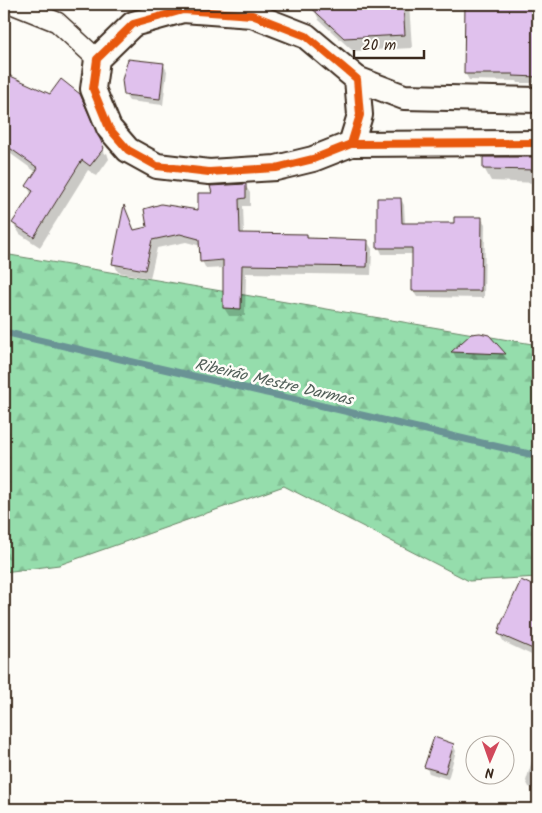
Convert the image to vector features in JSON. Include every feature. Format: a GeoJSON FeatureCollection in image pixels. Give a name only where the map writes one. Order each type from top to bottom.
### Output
{"type":"FeatureCollection","features":[{"type":"Feature","properties":{"kind":"street"},"geometry":{"type":"LineString","coordinates":[[12,4],[56,22],[98,60]]}},
{"type":"Feature","properties":{"kind":"street"},"geometry":{"type":"LineString","coordinates":[[538,100],[404,97],[357,79],[306,36],[252,15],[183,10],[133,24],[98,60],[93,89],[109,128],[128,150],[157,166],[209,172],[276,168],[313,159],[351,144],[538,143]]}},
{"type":"Feature","properties":{"kind":"street"},"geometry":{"type":"LineString","coordinates":[[351,144],[360,115],[357,79]]}},
{"type":"Feature","properties":{"kind":"green space"},"geometry":{"type":"Polygon","coordinates":[[[4,254],[538,345],[538,577],[469,581],[284,486],[59,565],[4,572],[4,254]]]}},
{"type":"Feature","properties":{"kind":"building"},"geometry":{"type":"Polygon","coordinates":[[[307,4],[403,4],[405,35],[344,38],[307,4]]]}},
{"type":"Feature","properties":{"kind":"building"},"geometry":{"type":"Polygon","coordinates":[[[465,4],[538,4],[538,77],[513,76],[513,74],[464,74],[465,4]]]}},
{"type":"Feature","properties":{"kind":"building"},"geometry":{"type":"Polygon","coordinates":[[[128,59],[164,63],[160,99],[124,95],[122,80],[128,59]]]}},
{"type":"Feature","properties":{"kind":"building"},"geometry":{"type":"Polygon","coordinates":[[[4,73],[50,94],[61,79],[80,94],[104,148],[90,166],[82,160],[34,237],[12,223],[33,191],[26,186],[38,168],[4,144],[4,73]]]}},
{"type":"Feature","properties":{"kind":"building"},"geometry":{"type":"Polygon","coordinates":[[[483,157],[538,157],[538,170],[483,169],[483,157]]]}},
{"type":"Feature","properties":{"kind":"building"},"geometry":{"type":"Polygon","coordinates":[[[246,184],[246,198],[239,199],[240,233],[307,234],[307,238],[368,240],[367,267],[242,265],[241,309],[223,308],[223,260],[200,262],[199,239],[180,234],[152,240],[145,270],[112,264],[124,205],[134,230],[147,227],[144,209],[161,204],[198,210],[198,193],[212,193],[210,186],[246,184]]]}},
{"type":"Feature","properties":{"kind":"building"},"geometry":{"type":"Polygon","coordinates":[[[377,198],[401,198],[402,223],[454,223],[454,217],[482,217],[481,291],[412,291],[412,248],[377,248],[377,198]]]}},
{"type":"Feature","properties":{"kind":"building"},"geometry":{"type":"Polygon","coordinates":[[[471,334],[489,335],[506,354],[451,352],[471,334]]]}},
{"type":"Feature","properties":{"kind":"building"},"geometry":{"type":"Polygon","coordinates":[[[521,580],[538,588],[538,636],[533,649],[498,634],[521,580]]]}},
{"type":"Feature","properties":{"kind":"building"},"geometry":{"type":"Polygon","coordinates":[[[434,737],[454,744],[445,773],[424,767],[434,737]]]}},
{"type":"Feature","properties":{"kind":"waterway","name":"Ribeirão Mestre Darmas"},"geometry":{"type":"LineString","coordinates":[[4,332],[538,456]]}},
{"type":"Feature","properties":{"kind":"cycle path"},"geometry":{"type":"LineString","coordinates":[[183,10],[252,15],[306,36],[357,79],[360,115],[351,144],[313,159],[276,168],[209,172],[157,166],[128,150],[109,128],[93,89],[97,59],[133,24],[183,10]]}},
{"type":"Feature","properties":{"kind":"cycle path"},"geometry":{"type":"LineString","coordinates":[[351,144],[538,143]]}}]}
